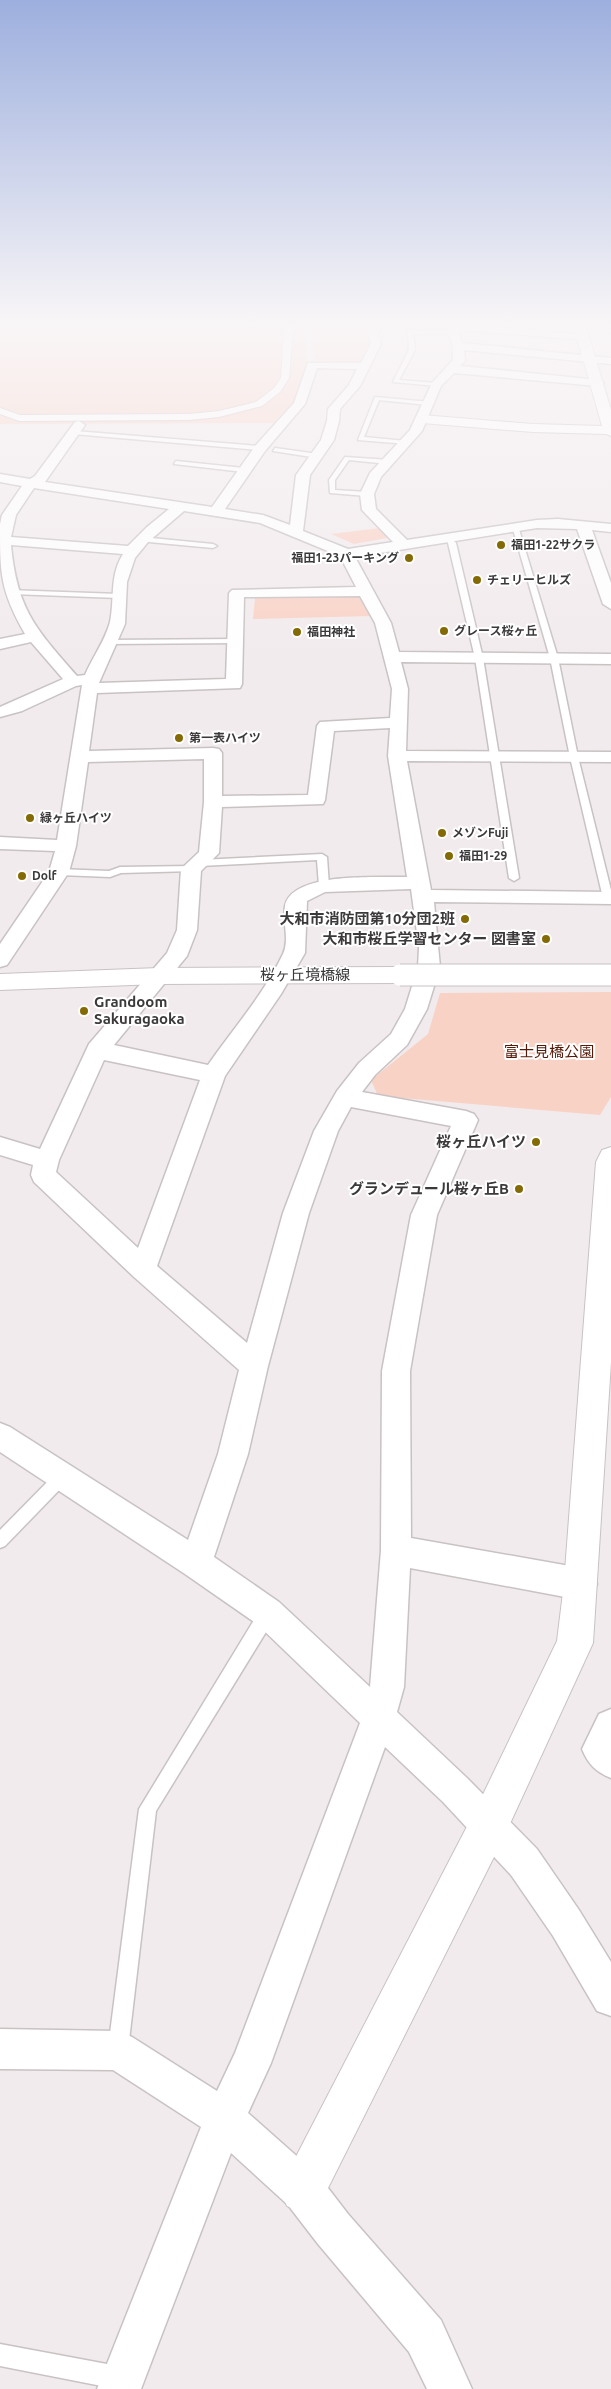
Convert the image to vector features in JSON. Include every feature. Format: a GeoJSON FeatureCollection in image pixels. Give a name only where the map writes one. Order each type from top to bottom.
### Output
{"type":"FeatureCollection","features":[{"type":"Feature","properties":{"kind":"street"},"geometry":{"type":"LineString","coordinates":[[69,438],[40,479],[28,486],[9,515],[2,540],[6,571],[6,592],[35,637],[73,681]]}},
{"type":"Feature","properties":{"kind":"street"},"geometry":{"type":"LineString","coordinates":[[216,512],[244,470],[268,438]]}},
{"type":"Feature","properties":{"kind":"street"},"geometry":{"type":"LineString","coordinates":[[295,533],[299,524],[298,506],[304,474],[324,447],[327,438]]}},
{"type":"Feature","properties":{"kind":"street"},"geometry":{"type":"LineString","coordinates":[[403,544],[370,510],[367,494],[372,481],[409,438]]}},
{"type":"Feature","properties":{"kind":"street"},"geometry":{"type":"LineString","coordinates":[[0,478],[80,492],[263,519],[347,554],[514,526],[551,523],[611,528]]}},
{"type":"Feature","properties":{"kind":"street"},"geometry":{"type":"LineString","coordinates":[[0,960],[59,872],[66,846],[90,684],[97,661],[117,624],[124,566],[137,545],[181,507]]}},
{"type":"Feature","properties":{"kind":"street"},"geometry":{"type":"LineString","coordinates":[[582,525],[611,604]]}},
{"type":"Feature","properties":{"kind":"street"},"geometry":{"type":"LineString","coordinates":[[2,540],[137,545]]}},
{"type":"Feature","properties":{"kind":"street"},"geometry":{"type":"LineString","coordinates":[[196,1563],[233,1454],[254,1366],[296,1214],[326,1131],[344,1097],[367,1069],[399,1039],[416,1009],[429,967],[429,948],[421,890],[397,756],[400,689],[383,623],[347,554]]}},
{"type":"Feature","properties":{"kind":"street"},"geometry":{"type":"LineString","coordinates":[[0,712],[16,707],[73,681],[90,684],[234,684],[237,641],[236,593],[366,591]]}},
{"type":"Feature","properties":{"kind":"street"},"geometry":{"type":"LineString","coordinates":[[0,644],[35,637]]}},
{"type":"Feature","properties":{"kind":"street"},"geometry":{"type":"LineString","coordinates":[[393,657],[611,659]]}},
{"type":"Feature","properties":{"kind":"street"},"geometry":{"type":"LineString","coordinates":[[213,802],[316,800],[326,726],[397,723]]}},
{"type":"Feature","properties":{"kind":"street"},"geometry":{"type":"LineString","coordinates":[[79,757],[213,753],[213,802],[209,853],[196,866],[188,930],[176,956],[97,1050],[47,1160],[43,1175],[254,1366]]}},
{"type":"Feature","properties":{"kind":"street"},"geometry":{"type":"LineString","coordinates":[[397,756],[611,757]]}},
{"type":"Feature","properties":{"kind":"street"},"geometry":{"type":"LineString","coordinates":[[0,843],[66,846]]}},
{"type":"Feature","properties":{"kind":"street"},"geometry":{"type":"LineString","coordinates":[[144,1268],[214,1074],[294,953],[296,943],[295,906],[298,898],[308,891],[324,886],[610,898]]}},
{"type":"Feature","properties":{"kind":"street","name":"桜ヶ丘境橋線"},"geometry":{"type":"LineString","coordinates":[[0,982],[159,976],[611,975]]}},
{"type":"Feature","properties":{"kind":"street"},"geometry":{"type":"LineString","coordinates":[[97,1050],[214,1074]]}},
{"type":"Feature","properties":{"kind":"street"},"geometry":{"type":"LineString","coordinates":[[124,2385],[224,2120],[251,2063],[379,1718],[387,1687],[396,1550],[396,1371],[424,1215],[466,1120],[344,1097]]}},
{"type":"Feature","properties":{"kind":"street"},"geometry":{"type":"LineString","coordinates":[[0,1146],[47,1160]]}},
{"type":"Feature","properties":{"kind":"street"},"geometry":{"type":"LineString","coordinates":[[303,2190],[489,1825],[575,1643],[607,1239],[609,1162],[611,1157]]}},
{"type":"Feature","properties":{"kind":"street"},"geometry":{"type":"LineString","coordinates":[[0,1436],[196,1563],[268,1613],[455,1790],[524,1862],[566,1923],[611,1997]]}},
{"type":"Feature","properties":{"kind":"street"},"geometry":{"type":"LineString","coordinates":[[396,1550],[581,1584]]}},
{"type":"Feature","properties":{"kind":"street"},"geometry":{"type":"LineString","coordinates":[[611,1726],[599,1749],[611,1761]]}},
{"type":"Feature","properties":{"kind":"street"},"geometry":{"type":"LineString","coordinates":[[0,2049],[118,2051],[224,2120],[303,2190],[333,2229],[425,2336],[450,2389]]}},
{"type":"Feature","properties":{"kind":"lane"},"geometry":{"type":"LineString","coordinates":[[185,438],[260,448]]}},
{"type":"Feature","properties":{"kind":"lane"},"geometry":{"type":"LineString","coordinates":[[360,438],[406,443]]}},
{"type":"Feature","properties":{"kind":"lane"},"geometry":{"type":"LineString","coordinates":[[275,450],[318,456]]}},
{"type":"Feature","properties":{"kind":"lane"},"geometry":{"type":"LineString","coordinates":[[367,494],[332,492],[332,480],[347,458],[389,462]]}},
{"type":"Feature","properties":{"kind":"lane"},"geometry":{"type":"LineString","coordinates":[[176,463],[244,470]]}},
{"type":"Feature","properties":{"kind":"lane"},"geometry":{"type":"LineString","coordinates":[[514,526],[554,658],[574,757],[610,898]]}},
{"type":"Feature","properties":{"kind":"lane"},"geometry":{"type":"LineString","coordinates":[[448,537],[452,542],[479,658],[514,878]]}},
{"type":"Feature","properties":{"kind":"lane"},"geometry":{"type":"LineString","coordinates":[[137,545],[213,546]]}},
{"type":"Feature","properties":{"kind":"lane"},"geometry":{"type":"LineString","coordinates":[[6,592],[119,596]]}},
{"type":"Feature","properties":{"kind":"lane"},"geometry":{"type":"LineString","coordinates":[[108,642],[237,641]]}},
{"type":"Feature","properties":{"kind":"lane"},"geometry":{"type":"LineString","coordinates":[[59,872],[110,874],[120,870],[322,857],[324,886]]}},
{"type":"Feature","properties":{"kind":"lane"},"geometry":{"type":"LineString","coordinates":[[0,1540],[63,1476]]}},
{"type":"Feature","properties":{"kind":"lane"},"geometry":{"type":"LineString","coordinates":[[118,2051],[148,1809],[268,1613]]}},
{"type":"Feature","properties":{"kind":"lane"},"geometry":{"type":"LineString","coordinates":[[0,2355],[124,2385]]}},
{"type":"Feature","properties":{"kind":"green space"},"geometry":{"type":"Polygon","coordinates":[[[380,528],[387,538],[354,544],[331,534],[380,528]]]}},
{"type":"Feature","properties":{"kind":"green space"},"geometry":{"type":"Polygon","coordinates":[[[361,595],[372,616],[253,619],[255,598],[361,595]]]}},
{"type":"Feature","properties":{"kind":"green space","name":"富士見橋公園"},"geometry":{"type":"Polygon","coordinates":[[[611,992],[611,1097],[600,1115],[378,1096],[371,1080],[428,1034],[440,993],[611,992]]]}},
{"type":"Feature","properties":{"kind":"place","name":"福田1-22サクラ"},"geometry":{"type":"Point","coordinates":[501,545]}},
{"type":"Feature","properties":{"kind":"place","name":"福田1-23パーキング"},"geometry":{"type":"Point","coordinates":[409,558]}},
{"type":"Feature","properties":{"kind":"place","name":"チェリーヒルズ"},"geometry":{"type":"Point","coordinates":[477,580]}},
{"type":"Feature","properties":{"kind":"place","name":"グレース桜ヶ丘"},"geometry":{"type":"Point","coordinates":[444,631]}},
{"type":"Feature","properties":{"kind":"place","name":"福田神社"},"geometry":{"type":"Point","coordinates":[297,632]}},
{"type":"Feature","properties":{"kind":"place","name":"第一表ハイツ"},"geometry":{"type":"Point","coordinates":[179,738]}},
{"type":"Feature","properties":{"kind":"place","name":"緑ヶ丘ハイツ"},"geometry":{"type":"Point","coordinates":[30,818]}},
{"type":"Feature","properties":{"kind":"place","name":"メゾンFuji"},"geometry":{"type":"Point","coordinates":[442,833]}},
{"type":"Feature","properties":{"kind":"place","name":"福田1-29"},"geometry":{"type":"Point","coordinates":[449,856]}},
{"type":"Feature","properties":{"kind":"place","name":"Dolf"},"geometry":{"type":"Point","coordinates":[22,876]}},
{"type":"Feature","properties":{"kind":"place","name":"大和市消防団第10分団2班"},"geometry":{"type":"Point","coordinates":[465,919]}},
{"type":"Feature","properties":{"kind":"place","name":"大和市桜丘学習センター 図書室"},"geometry":{"type":"Point","coordinates":[546,939]}},
{"type":"Feature","properties":{"kind":"place","name":"Grandoom Sakuragaoka"},"geometry":{"type":"Point","coordinates":[84,1011]}},
{"type":"Feature","properties":{"kind":"place","name":"桜ヶ丘ハイツ"},"geometry":{"type":"Point","coordinates":[536,1142]}},
{"type":"Feature","properties":{"kind":"place","name":"グランデュール桜ヶ丘B"},"geometry":{"type":"Point","coordinates":[519,1189]}}]}
